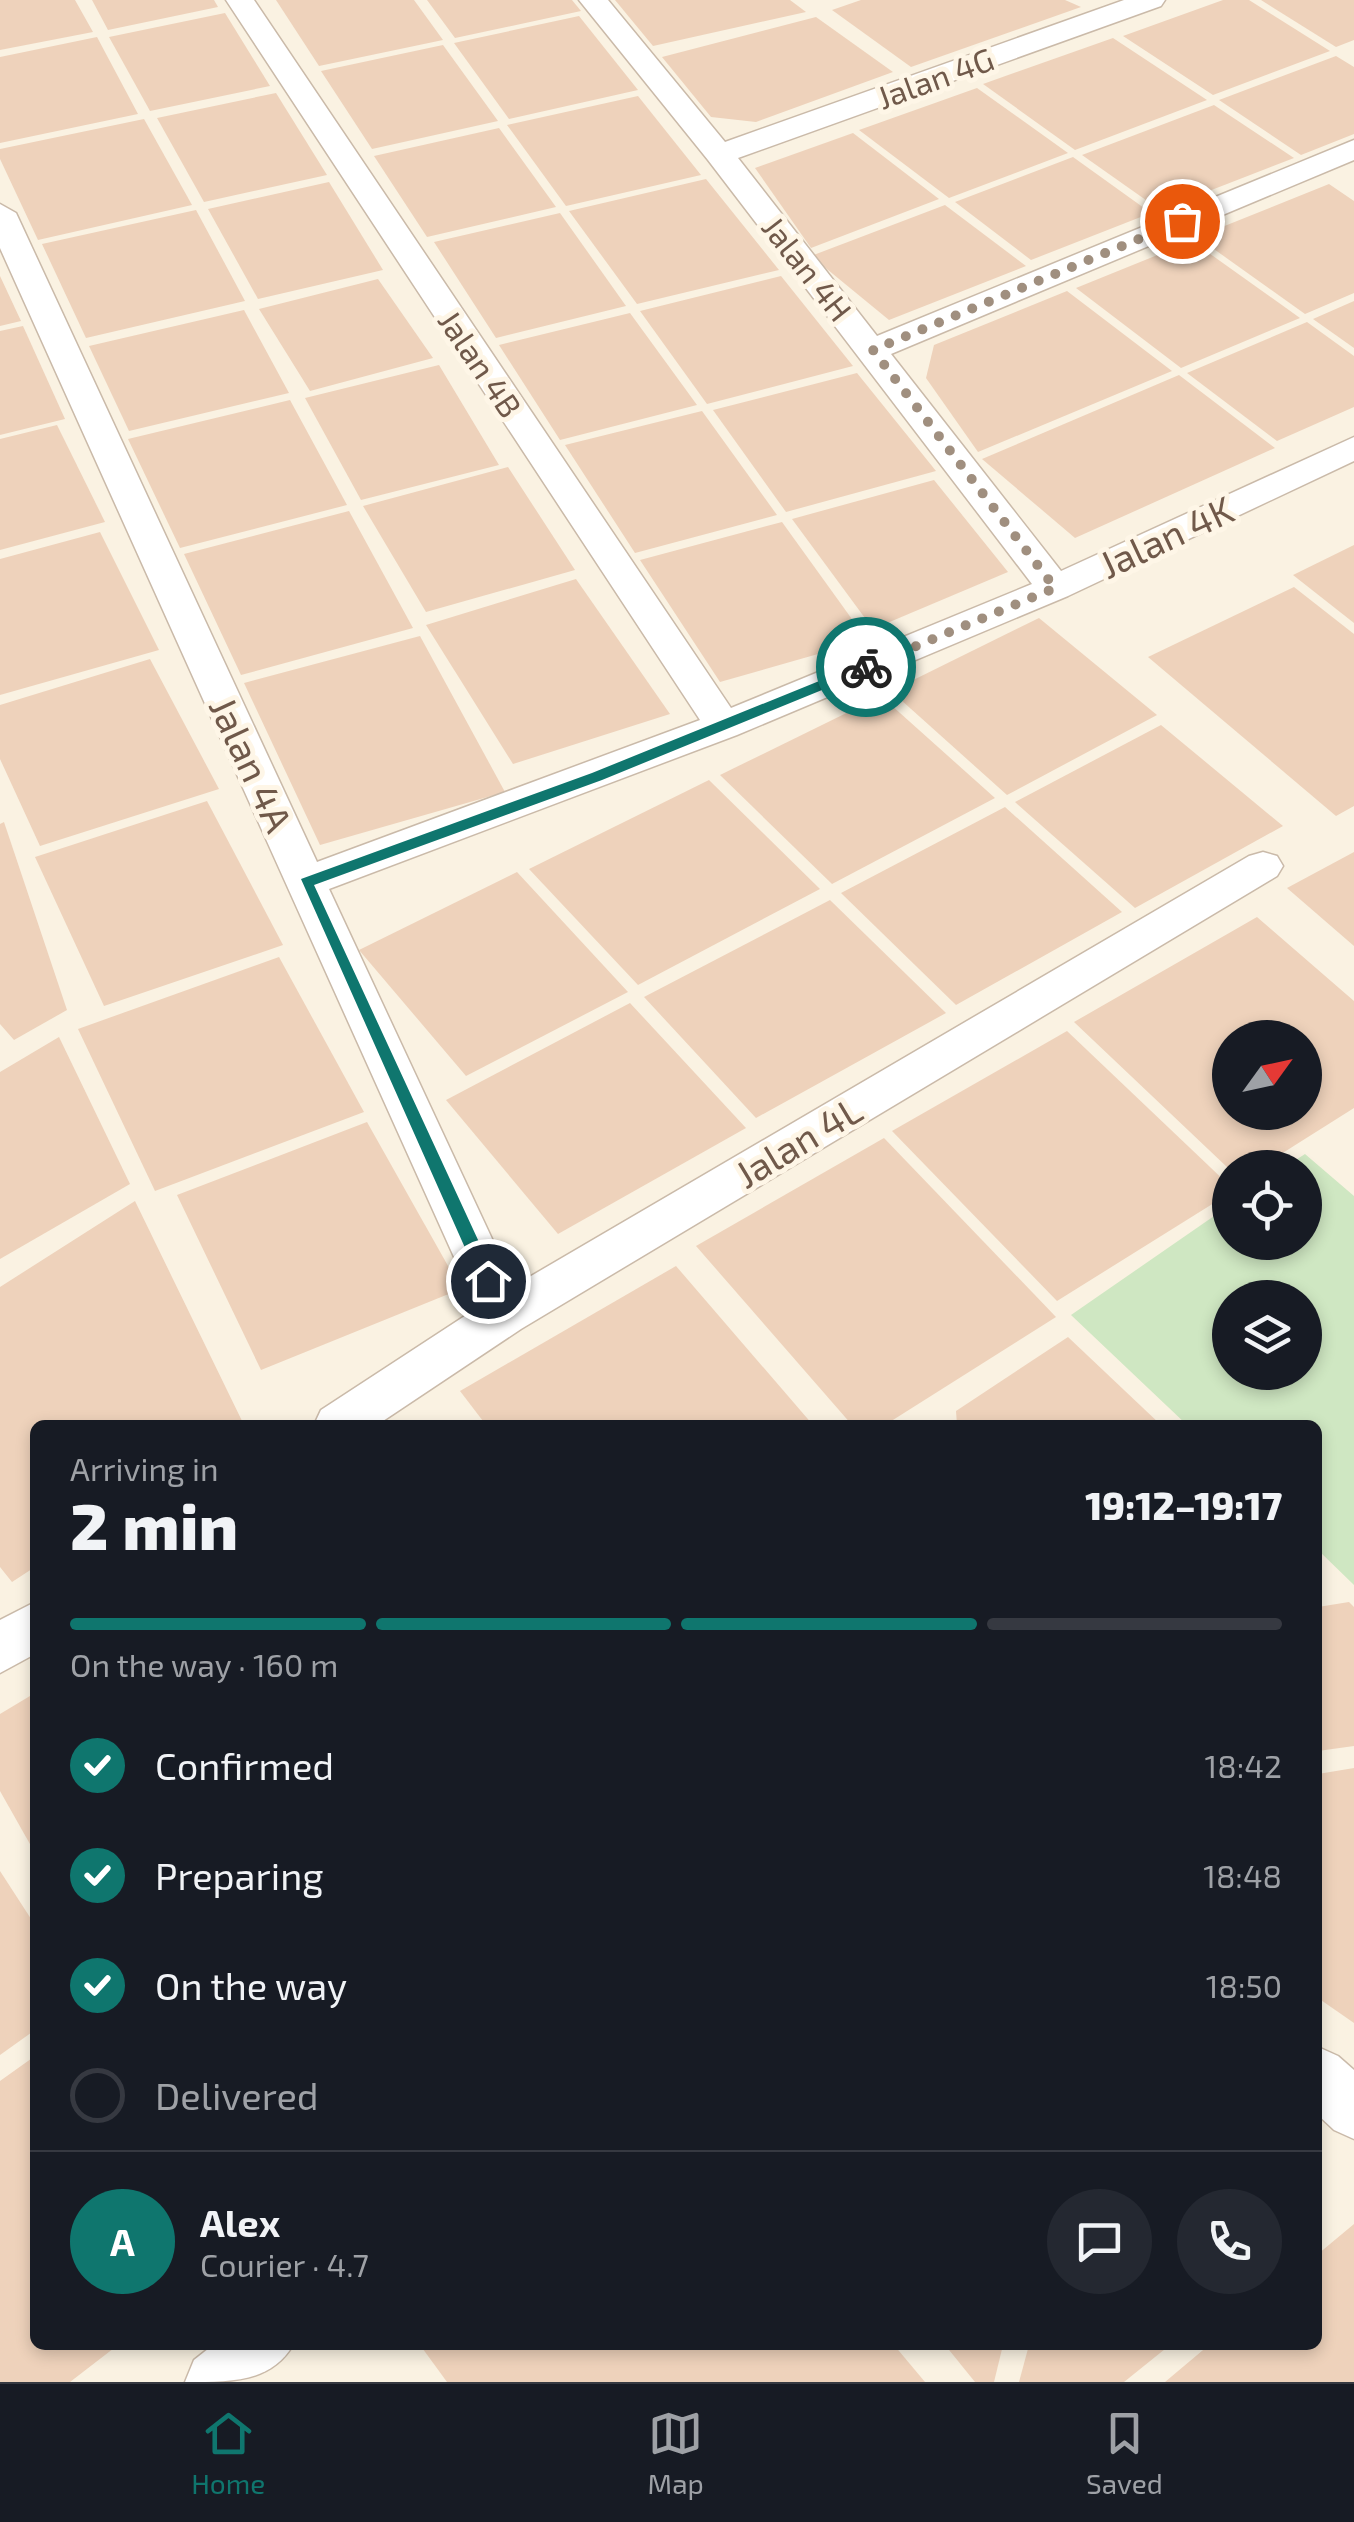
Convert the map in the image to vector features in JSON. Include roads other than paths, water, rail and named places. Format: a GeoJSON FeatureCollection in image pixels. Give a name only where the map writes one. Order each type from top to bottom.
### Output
{"type":"FeatureCollection","features":[{"type":"Feature","properties":{"kind":"street","name":"Jalan 4B"},"geometry":{"type":"LineString","coordinates":[[240,0],[723,726]]}},
{"type":"Feature","properties":{"kind":"street","name":"Jalan 4H"},"geometry":{"type":"LineString","coordinates":[[593,0],[873,350],[1055,588]]}},
{"type":"Feature","properties":{"kind":"street","name":"Jalan 4G"},"geometry":{"type":"LineString","coordinates":[[718,154],[1136,2]]}},
{"type":"Feature","properties":{"kind":"street"},"geometry":{"type":"LineString","coordinates":[[873,350],[1354,149]]}},
{"type":"Feature","properties":{"kind":"street","name":"Jalan 4A"},"geometry":{"type":"LineString","coordinates":[[0,213],[504,1315]]}},
{"type":"Feature","properties":{"kind":"street","name":"Jalan 4K"},"geometry":{"type":"LineString","coordinates":[[306,882],[597,777],[723,726],[1055,588],[1354,448]]}},
{"type":"Feature","properties":{"kind":"street","name":"Jalan 4L"},"geometry":{"type":"LineString","coordinates":[[346,1420],[504,1315],[1262,866]]}},
{"type":"Feature","properties":{"kind":"street"},"geometry":{"type":"LineString","coordinates":[[0,1649],[30,1629]]}},
{"type":"Feature","properties":{"kind":"street"},"geometry":{"type":"LineString","coordinates":[[1322,2080],[1354,2110]]}},
{"type":"Feature","properties":{"kind":"street"},"geometry":{"type":"LineString","coordinates":[[216,2382],[256,2350]]}}]}
